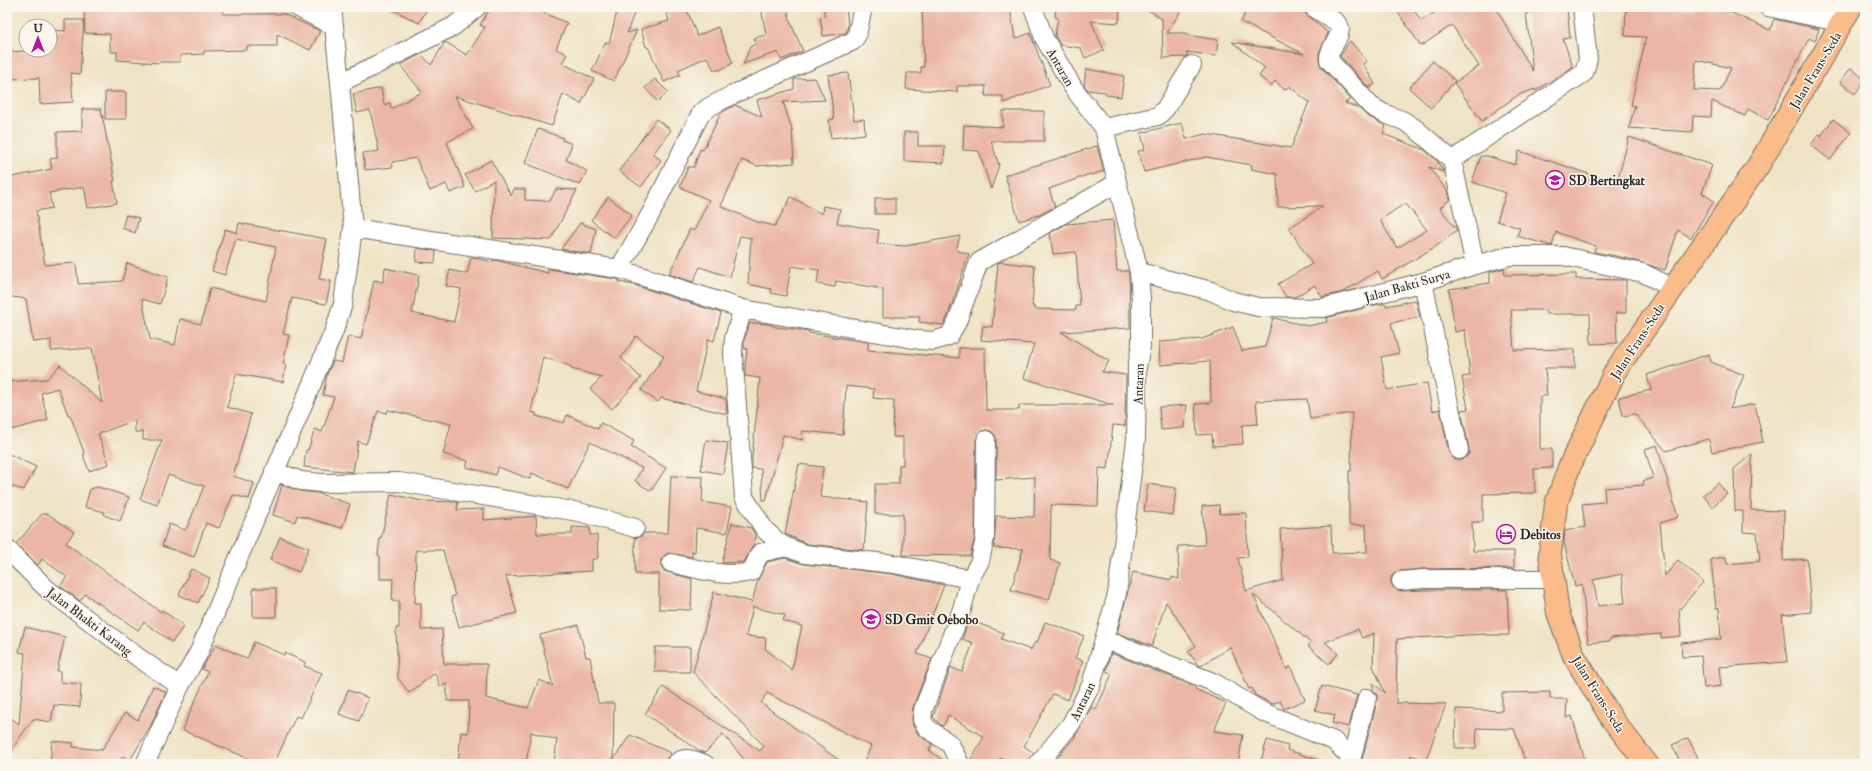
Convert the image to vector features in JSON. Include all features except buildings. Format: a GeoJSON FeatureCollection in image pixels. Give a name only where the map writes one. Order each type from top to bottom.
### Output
{"type":"FeatureCollection","features":[{"type":"Feature","properties":{"kind":"main road","name":"Jalan Frans-Seda"},"geometry":{"type":"LineString","coordinates":[[1647,764],[1612,719],[1574,656],[1558,613],[1550,554],[1556,504],[1570,465],[1616,370],[1758,166],[1847,15]]}},
{"type":"Feature","properties":{"kind":"street"},"geometry":{"type":"LineString","coordinates":[[297,7],[333,26]]}},
{"type":"Feature","properties":{"kind":"street"},"geometry":{"type":"LineString","coordinates":[[145,764],[180,686],[199,652],[334,331],[343,304],[353,228],[332,7]]}},
{"type":"Feature","properties":{"kind":"street"},"geometry":{"type":"LineString","coordinates":[[340,83],[454,26],[476,7]]}},
{"type":"Feature","properties":{"kind":"street"},"geometry":{"type":"LineString","coordinates":[[619,269],[650,215],[701,114],[709,107],[734,94],[853,41],[857,35],[862,7]]}},
{"type":"Feature","properties":{"kind":"street","name":"Antaran"},"geometry":{"type":"LineString","coordinates":[[1033,7],[1044,38],[1074,90],[1104,128],[1140,272],[1141,346],[1137,367],[1136,439],[1118,594],[1091,685],[1071,724],[1038,764]]}},
{"type":"Feature","properties":{"kind":"street"},"geometry":{"type":"LineString","coordinates":[[1313,7],[1336,22],[1340,28],[1338,40],[1329,55],[1329,60],[1350,84],[1371,106],[1383,113],[1404,121],[1416,129],[1452,160],[1475,265]]}},
{"type":"Feature","properties":{"kind":"street"},"geometry":{"type":"LineString","coordinates":[[1452,160],[1584,73],[1588,59],[1582,7]]}},
{"type":"Feature","properties":{"kind":"street"},"geometry":{"type":"LineString","coordinates":[[1768,7],[1847,15]]}},
{"type":"Feature","properties":{"kind":"street"},"geometry":{"type":"LineString","coordinates":[[1104,128],[1151,119],[1158,116],[1165,109],[1192,65]]}},
{"type":"Feature","properties":{"kind":"street"},"geometry":{"type":"LineString","coordinates":[[353,228],[619,269],[743,308],[919,340],[934,340],[949,336],[957,322],[979,262],[1118,183]]}},
{"type":"Feature","properties":{"kind":"street","name":"Jalan Bakti Surya"},"geometry":{"type":"LineString","coordinates":[[1140,272],[1211,291],[1234,301],[1258,307],[1323,308],[1424,282],[1475,265],[1509,256],[1563,256],[1643,273],[1672,288]]}},
{"type":"Feature","properties":{"kind":"street"},"geometry":{"type":"LineString","coordinates":[[1424,282],[1459,450]]}},
{"type":"Feature","properties":{"kind":"street"},"geometry":{"type":"LineString","coordinates":[[743,308],[734,338],[733,353],[744,497],[765,530],[786,547],[805,554],[894,564],[970,579]]}},
{"type":"Feature","properties":{"kind":"street"},"geometry":{"type":"LineString","coordinates":[[960,764],[950,744],[927,728],[922,720],[923,710],[962,609],[970,579],[980,561],[985,538],[986,440]]}},
{"type":"Feature","properties":{"kind":"street"},"geometry":{"type":"LineString","coordinates":[[274,471],[301,481],[321,483],[399,482],[579,512],[635,528]]}},
{"type":"Feature","properties":{"kind":"street"},"geometry":{"type":"LineString","coordinates":[[671,563],[728,575],[740,574],[751,572],[760,553],[786,547]]}},
{"type":"Feature","properties":{"kind":"street","name":"Jalan Bhakti Karang"},"geometry":{"type":"LineString","coordinates":[[7,549],[47,589],[180,686]]}},
{"type":"Feature","properties":{"kind":"street"},"geometry":{"type":"LineString","coordinates":[[1401,581],[1423,579],[1553,579]]}},
{"type":"Feature","properties":{"kind":"street"},"geometry":{"type":"LineString","coordinates":[[1105,641],[1117,644],[1213,682],[1263,712],[1334,741],[1347,754],[1350,762]]}},
{"type":"Feature","properties":{"kind":"street"},"geometry":{"type":"LineString","coordinates":[[1350,762],[1367,698]]}},
{"type":"Feature","properties":{"kind":"street"},"geometry":{"type":"LineString","coordinates":[[674,764],[682,758],[687,758],[705,764]]}},
{"type":"Feature","properties":{"kind":"place","name":"SD Bertingkat"},"geometry":{"type":"Point","coordinates":[1555,180]}},
{"type":"Feature","properties":{"kind":"place","name":"Debitos"},"geometry":{"type":"Point","coordinates":[1506,534]}},
{"type":"Feature","properties":{"kind":"place","name":"SD Gmit Oebobo"},"geometry":{"type":"Point","coordinates":[871,619]}}]}
